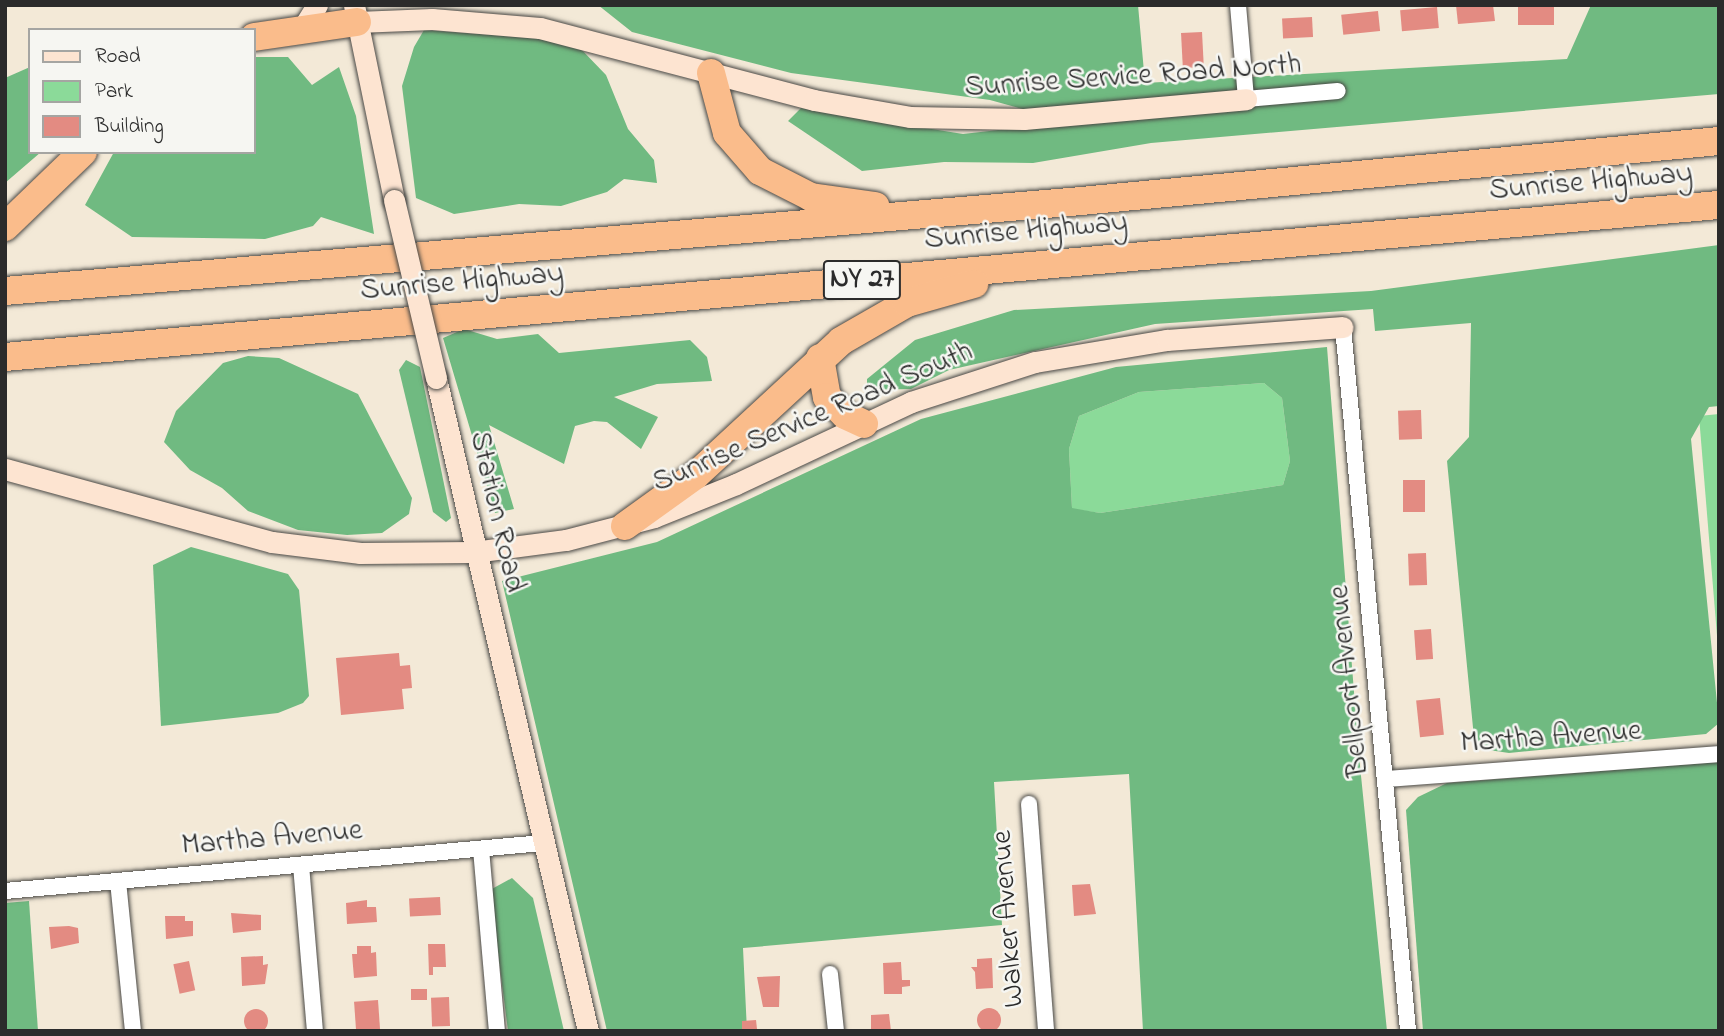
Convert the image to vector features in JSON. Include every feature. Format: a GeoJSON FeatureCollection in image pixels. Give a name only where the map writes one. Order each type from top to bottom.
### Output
{"type":"FeatureCollection","features":[{"type":"Feature","properties":{"kind":"highway"},"geometry":{"type":"LineString","coordinates":[[256,36],[309,17],[355,14]]}},
{"type":"Feature","properties":{"kind":"highway"},"geometry":{"type":"LineString","coordinates":[[711,73],[722,123],[736,146],[760,171],[802,194],[876,206],[1081,201]]}},
{"type":"Feature","properties":{"kind":"highway","name":"Sunrise Highway"},"geometry":{"type":"LineString","coordinates":[[5,291],[1081,201],[1719,141]]}},
{"type":"Feature","properties":{"kind":"highway"},"geometry":{"type":"LineString","coordinates":[[5,227],[81,154]]}},
{"type":"Feature","properties":{"kind":"highway","name":"Sunrise Highway"},"geometry":{"type":"LineString","coordinates":[[5,357],[1719,205]]}},
{"type":"Feature","properties":{"kind":"highway"},"geometry":{"type":"LineString","coordinates":[[625,526],[695,475],[820,358],[886,313],[931,295],[1156,254]]}},
{"type":"Feature","properties":{"kind":"highway"},"geometry":{"type":"LineString","coordinates":[[820,358],[827,397],[845,415],[864,424]]}},
{"type":"Feature","properties":{"kind":"street"},"geometry":{"type":"LineString","coordinates":[[1238,5],[1247,99]]}},
{"type":"Feature","properties":{"kind":"street","name":"Sunrise Service Road North"},"geometry":{"type":"LineString","coordinates":[[355,14],[531,27],[593,39],[711,73],[866,111],[952,120],[1024,120],[1338,91]]}},
{"type":"Feature","properties":{"kind":"street","name":"Station Road"},"geometry":{"type":"LineString","coordinates":[[355,14],[473,552],[588,1031]]}},
{"type":"Feature","properties":{"kind":"street","name":"Sunrise Service Road South"},"geometry":{"type":"LineString","coordinates":[[5,469],[272,542],[360,553],[473,552],[625,526],[690,504],[958,384],[1067,355],[1167,340],[1343,327]]}},
{"type":"Feature","properties":{"kind":"street","name":"Bellport Avenue"},"geometry":{"type":"LineString","coordinates":[[1343,327],[1388,779],[1408,1031]]}},
{"type":"Feature","properties":{"kind":"street","name":"Martha Avenue"},"geometry":{"type":"LineString","coordinates":[[1388,779],[1719,754]]}},
{"type":"Feature","properties":{"kind":"street","name":"Walker Avenue"},"geometry":{"type":"LineString","coordinates":[[1029,804],[1046,1031]]}},
{"type":"Feature","properties":{"kind":"street","name":"Martha Avenue"},"geometry":{"type":"LineString","coordinates":[[5,891],[543,843]]}},
{"type":"Feature","properties":{"kind":"street"},"geometry":{"type":"LineString","coordinates":[[481,849],[496,1031]]}},
{"type":"Feature","properties":{"kind":"street"},"geometry":{"type":"LineString","coordinates":[[301,865],[315,1031]]}},
{"type":"Feature","properties":{"kind":"street"},"geometry":{"type":"LineString","coordinates":[[118,881],[133,1031]]}},
{"type":"Feature","properties":{"kind":"street"},"geometry":{"type":"LineString","coordinates":[[830,974],[836,1031]]}},
{"type":"Feature","properties":{"kind":"green space"},"geometry":{"type":"Polygon","coordinates":[[[598,5],[1138,5],[1145,83],[1567,59],[1591,5],[1719,5],[1719,94],[1151,143],[1033,163],[944,162],[862,171],[788,121],[801,108],[963,134],[1069,122],[990,100],[791,73],[632,32],[598,5]]]}},
{"type":"Feature","properties":{"kind":"green space"},"geometry":{"type":"Polygon","coordinates":[[[424,30],[535,38],[579,47],[606,75],[628,129],[654,160],[657,183],[624,179],[607,192],[561,206],[519,204],[454,214],[416,198],[402,86],[414,47],[424,30]]]}},
{"type":"Feature","properties":{"kind":"green space"},"geometry":{"type":"Polygon","coordinates":[[[256,57],[288,57],[312,85],[339,67],[356,116],[374,234],[321,217],[313,226],[265,239],[132,237],[85,205],[113,154],[256,154],[256,57]]]}},
{"type":"Feature","properties":{"kind":"green space"},"geometry":{"type":"Polygon","coordinates":[[[28,68],[28,154],[39,154],[5,183],[5,78],[28,68]]]}},
{"type":"Feature","properties":{"kind":"green space"},"geometry":{"type":"Polygon","coordinates":[[[1719,245],[1719,406],[1709,407],[1691,439],[1719,723],[1706,734],[1509,753],[1475,748],[1447,461],[1469,437],[1471,323],[1375,331],[1373,309],[1155,324],[949,370],[911,389],[867,390],[867,379],[915,340],[1014,310],[1371,291],[1719,245]]]}},
{"type":"Feature","properties":{"kind":"green space"},"geometry":{"type":"Polygon","coordinates":[[[464,329],[497,339],[538,334],[559,353],[690,340],[707,357],[712,381],[657,384],[614,397],[658,417],[641,449],[607,422],[594,421],[575,426],[564,464],[489,425],[514,509],[495,513],[443,338],[464,329]]]}},
{"type":"Feature","properties":{"kind":"green space"},"geometry":{"type":"Polygon","coordinates":[[[1327,347],[1359,756],[1387,1031],[1143,1031],[1129,774],[994,782],[1002,925],[743,948],[747,1031],[607,1031],[502,581],[657,542],[921,419],[1116,367],[1327,347]],[[1264,383],[1139,392],[1079,416],[1069,449],[1072,508],[1100,513],[1283,485],[1290,461],[1282,398],[1264,383]]]}},
{"type":"Feature","properties":{"kind":"green space"},"geometry":{"type":"Polygon","coordinates":[[[248,356],[279,358],[358,394],[412,498],[409,514],[382,533],[347,535],[298,530],[248,511],[222,488],[190,470],[164,442],[176,411],[223,363],[248,356]]]}},
{"type":"Feature","properties":{"kind":"green space"},"geometry":{"type":"Polygon","coordinates":[[[406,360],[420,367],[451,518],[446,522],[433,512],[399,370],[406,360]]]}},
{"type":"Feature","properties":{"kind":"green space"},"geometry":{"type":"Polygon","coordinates":[[[1264,383],[1282,398],[1290,461],[1283,485],[1100,513],[1072,509],[1069,449],[1079,416],[1139,392],[1264,383]]]}},
{"type":"Feature","properties":{"kind":"green space"},"geometry":{"type":"Polygon","coordinates":[[[1719,414],[1719,660],[1699,416],[1719,414]]]}},
{"type":"Feature","properties":{"kind":"green space"},"geometry":{"type":"Polygon","coordinates":[[[191,547],[288,574],[299,590],[309,696],[303,703],[278,713],[161,726],[153,565],[191,547]]]}},
{"type":"Feature","properties":{"kind":"green space"},"geometry":{"type":"Polygon","coordinates":[[[1719,762],[1719,1031],[1423,1031],[1406,810],[1418,797],[1447,783],[1719,762]]]}},
{"type":"Feature","properties":{"kind":"green space"},"geometry":{"type":"Polygon","coordinates":[[[512,878],[533,898],[564,1031],[508,1031],[490,890],[512,878]]]}},
{"type":"Feature","properties":{"kind":"green space"},"geometry":{"type":"Polygon","coordinates":[[[29,901],[38,1031],[5,1031],[5,903],[29,901]]]}},
{"type":"Feature","properties":{"kind":"building"},"geometry":{"type":"Polygon","coordinates":[[[1456,5],[1493,5],[1495,21],[1458,24],[1456,5]]]}},
{"type":"Feature","properties":{"kind":"building"},"geometry":{"type":"Polygon","coordinates":[[[1518,5],[1554,5],[1554,25],[1518,25],[1518,5]]]}},
{"type":"Feature","properties":{"kind":"building"},"geometry":{"type":"Polygon","coordinates":[[[1437,7],[1439,28],[1402,31],[1400,10],[1437,7]]]}},
{"type":"Feature","properties":{"kind":"building"},"geometry":{"type":"Polygon","coordinates":[[[1378,11],[1380,31],[1343,35],[1341,15],[1378,11]]]}},
{"type":"Feature","properties":{"kind":"building"},"geometry":{"type":"Polygon","coordinates":[[[1312,17],[1313,37],[1283,39],[1282,19],[1312,17]]]}},
{"type":"Feature","properties":{"kind":"building"},"geometry":{"type":"Polygon","coordinates":[[[1202,32],[1204,67],[1183,68],[1181,33],[1202,32]]]}},
{"type":"Feature","properties":{"kind":"building"},"geometry":{"type":"Polygon","coordinates":[[[1421,410],[1422,439],[1399,440],[1398,411],[1421,410]]]}},
{"type":"Feature","properties":{"kind":"building"},"geometry":{"type":"Polygon","coordinates":[[[1403,480],[1425,480],[1425,512],[1403,512],[1403,480]]]}},
{"type":"Feature","properties":{"kind":"building"},"geometry":{"type":"Polygon","coordinates":[[[1426,553],[1427,585],[1409,586],[1408,554],[1426,553]]]}},
{"type":"Feature","properties":{"kind":"building"},"geometry":{"type":"Polygon","coordinates":[[[1431,629],[1433,659],[1416,660],[1414,630],[1431,629]]]}},
{"type":"Feature","properties":{"kind":"building"},"geometry":{"type":"Polygon","coordinates":[[[399,653],[400,666],[410,665],[412,688],[402,689],[404,709],[341,715],[336,658],[399,653]]]}},
{"type":"Feature","properties":{"kind":"building"},"geometry":{"type":"Polygon","coordinates":[[[1440,698],[1444,735],[1420,737],[1416,701],[1440,698]]]}},
{"type":"Feature","properties":{"kind":"building"},"geometry":{"type":"Polygon","coordinates":[[[1090,884],[1096,914],[1074,916],[1072,885],[1090,884]]]}},
{"type":"Feature","properties":{"kind":"building"},"geometry":{"type":"Polygon","coordinates":[[[440,897],[441,915],[410,917],[409,899],[440,897]]]}},
{"type":"Feature","properties":{"kind":"building"},"geometry":{"type":"Polygon","coordinates":[[[367,900],[367,907],[376,907],[377,922],[347,924],[346,903],[367,900]]]}},
{"type":"Feature","properties":{"kind":"building"},"geometry":{"type":"Polygon","coordinates":[[[231,913],[261,915],[261,930],[233,933],[231,913]]]}},
{"type":"Feature","properties":{"kind":"building"},"geometry":{"type":"Polygon","coordinates":[[[165,916],[185,916],[185,921],[193,921],[193,936],[166,939],[165,916]]]}},
{"type":"Feature","properties":{"kind":"building"},"geometry":{"type":"Polygon","coordinates":[[[49,927],[78,928],[79,943],[51,949],[49,927]]]}},
{"type":"Feature","properties":{"kind":"building"},"geometry":{"type":"Polygon","coordinates":[[[428,944],[445,944],[446,967],[433,967],[433,975],[429,975],[428,944]]]}},
{"type":"Feature","properties":{"kind":"building"},"geometry":{"type":"Polygon","coordinates":[[[357,946],[371,946],[371,953],[376,952],[377,976],[354,978],[352,954],[357,954],[357,946]]]}},
{"type":"Feature","properties":{"kind":"building"},"geometry":{"type":"Polygon","coordinates":[[[263,956],[263,965],[268,964],[265,984],[242,986],[241,957],[263,956]]]}},
{"type":"Feature","properties":{"kind":"building"},"geometry":{"type":"Polygon","coordinates":[[[992,958],[993,988],[976,989],[975,972],[971,967],[977,967],[977,959],[992,958]]]}},
{"type":"Feature","properties":{"kind":"building"},"geometry":{"type":"Polygon","coordinates":[[[189,961],[195,990],[180,994],[173,964],[189,961]]]}},
{"type":"Feature","properties":{"kind":"building"},"geometry":{"type":"Polygon","coordinates":[[[901,962],[902,980],[910,980],[910,986],[902,987],[902,994],[884,994],[883,963],[901,962]]]}},
{"type":"Feature","properties":{"kind":"building"},"geometry":{"type":"Polygon","coordinates":[[[780,976],[779,1007],[763,1007],[757,977],[780,976]]]}},
{"type":"Feature","properties":{"kind":"building"},"geometry":{"type":"Polygon","coordinates":[[[411,989],[427,989],[427,1000],[411,1000],[411,989]]]}},
{"type":"Feature","properties":{"kind":"building"},"geometry":{"type":"Polygon","coordinates":[[[449,997],[450,1026],[432,1027],[431,998],[449,997]]]}},
{"type":"Feature","properties":{"kind":"building"},"geometry":{"type":"Polygon","coordinates":[[[378,1000],[380,1029],[356,1031],[354,1002],[378,1000]]]}},
{"type":"Feature","properties":{"kind":"building"},"geometry":{"type":"Polygon","coordinates":[[[989,1008],[1000,1015],[1001,1020],[994,1031],[989,1032],[978,1025],[977,1020],[984,1009],[989,1008]]]}},
{"type":"Feature","properties":{"kind":"building"},"geometry":{"type":"Polygon","coordinates":[[[256,1009],[265,1012],[268,1021],[265,1030],[256,1033],[247,1030],[244,1021],[247,1012],[256,1009]]]}},
{"type":"Feature","properties":{"kind":"building"},"geometry":{"type":"Polygon","coordinates":[[[889,1014],[891,1031],[871,1031],[871,1015],[889,1014]]]}},
{"type":"Feature","properties":{"kind":"building"},"geometry":{"type":"Polygon","coordinates":[[[756,1020],[757,1029],[742,1029],[742,1021],[756,1020]]]}}]}
